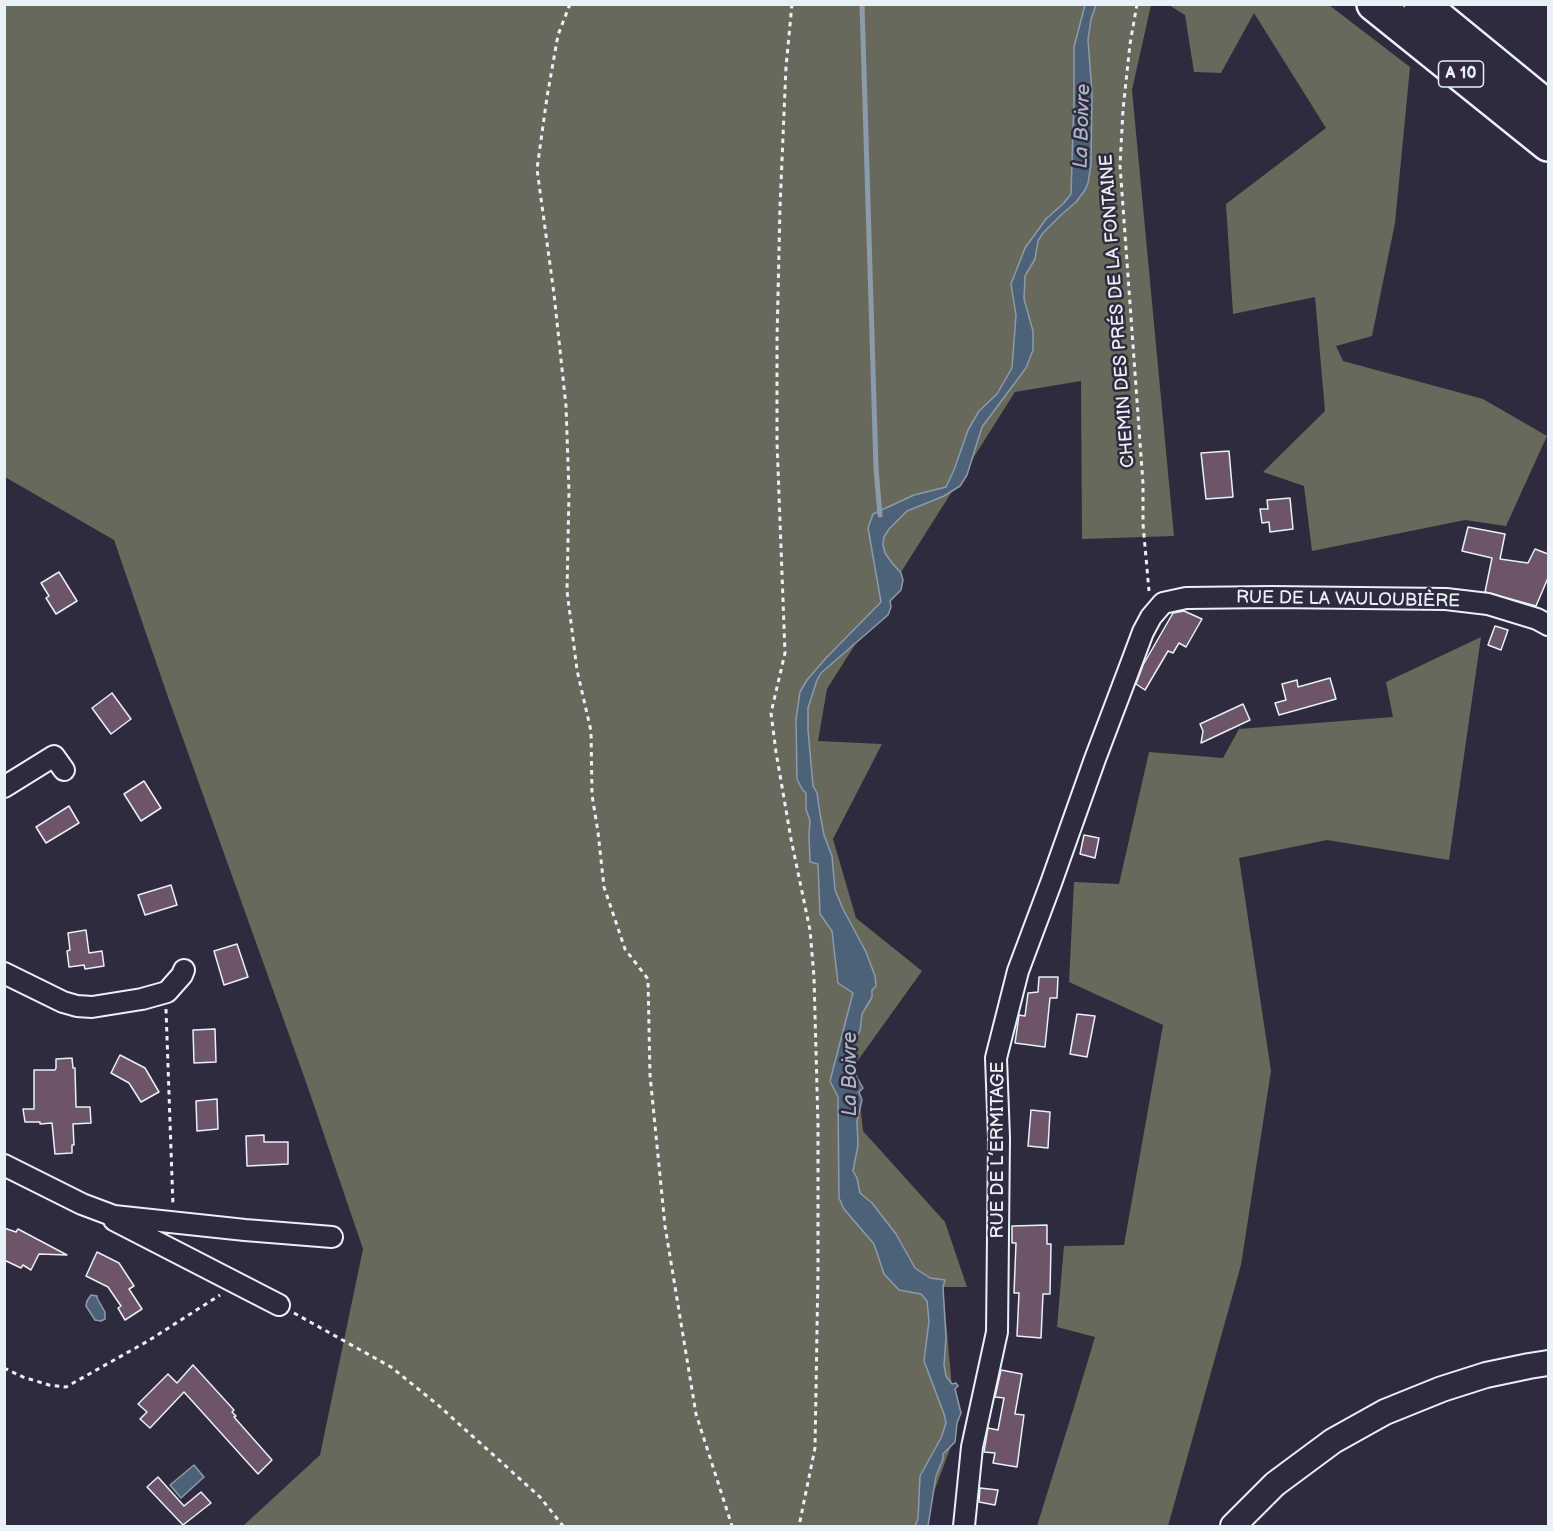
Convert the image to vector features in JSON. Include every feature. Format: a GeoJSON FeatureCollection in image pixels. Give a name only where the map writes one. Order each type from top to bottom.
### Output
{"type":"FeatureCollection","features":[{"type":"Feature","properties":{"kind":"highway","name":"A 10"},"geometry":{"type":"LineString","coordinates":[[1374,4],[1548,144]]}},
{"type":"Feature","properties":{"kind":"highway","name":"A 10"},"geometry":{"type":"LineString","coordinates":[[1421,4],[1548,108]]}},
{"type":"Feature","properties":{"kind":"street","name":"RUE DE LA VAULOUBIÈRE"},"geometry":{"type":"LineString","coordinates":[[1151,617],[1163,603],[1186,598],[1446,599],[1488,604],[1529,616],[1548,625]]}},
{"type":"Feature","properties":{"kind":"street","name":"RUE DE L’ERMITAGE"},"geometry":{"type":"LineString","coordinates":[[964,1527],[972,1447],[997,1332],[999,1138],[996,1058],[1018,971],[1052,884],[1095,759],[1143,632],[1151,617]]}},
{"type":"Feature","properties":{"kind":"street"},"geometry":{"type":"LineString","coordinates":[[4,787],[54,756],[64,770]]}},
{"type":"Feature","properties":{"kind":"street"},"geometry":{"type":"LineString","coordinates":[[4,972],[63,1002],[92,1007],[142,999],[167,992],[184,970]]}},
{"type":"Feature","properties":{"kind":"street"},"geometry":{"type":"LineString","coordinates":[[4,1165],[279,1305]]}},
{"type":"Feature","properties":{"kind":"street"},"geometry":{"type":"LineString","coordinates":[[82,1204],[114,1216],[332,1237]]}},
{"type":"Feature","properties":{"kind":"street"},"geometry":{"type":"LineString","coordinates":[[1233,1527],[1275,1484],[1333,1441],[1385,1412],[1442,1389],[1486,1375],[1548,1363]]}},
{"type":"Feature","properties":{"kind":"path"},"geometry":{"type":"LineString","coordinates":[[570,4],[558,35],[537,169],[566,406],[569,492],[567,591],[577,670],[591,731],[592,795],[604,887],[625,949],[648,979],[650,1075],[665,1226],[696,1414],[732,1527]]}},
{"type":"Feature","properties":{"kind":"path"},"geometry":{"type":"LineString","coordinates":[[792,4],[786,67],[777,351],[777,442],[785,653],[771,713],[791,839],[810,930],[814,988],[818,1125],[815,1448],[799,1527]]}},
{"type":"Feature","properties":{"kind":"path","name":"CHEMIN DES PRÉS DE LA FONTAINE"},"geometry":{"type":"LineString","coordinates":[[1137,4],[1123,110],[1120,165],[1151,617]]}},
{"type":"Feature","properties":{"kind":"path"},"geometry":{"type":"LineString","coordinates":[[167,992],[165,1013],[174,1223]]}},
{"type":"Feature","properties":{"kind":"path"},"geometry":{"type":"LineString","coordinates":[[4,1368],[23,1377],[50,1385],[66,1386],[185,1319],[218,1297],[233,1283]]}},
{"type":"Feature","properties":{"kind":"path"},"geometry":{"type":"LineString","coordinates":[[279,1305],[399,1373],[540,1497],[563,1527]]}},
{"type":"Feature","properties":{"kind":"green space"},"geometry":{"type":"Polygon","coordinates":[[[5,5],[1151,5],[1132,90],[1174,536],[1082,539],[1081,381],[1015,392],[827,689],[818,741],[882,744],[833,839],[856,918],[922,971],[856,1063],[863,1131],[945,1222],[967,1287],[943,1287],[956,1433],[921,1526],[243,1526],[320,1455],[363,1249],[114,540],[5,477],[5,5]]]}},
{"type":"Feature","properties":{"kind":"green space"},"geometry":{"type":"Polygon","coordinates":[[[1169,5],[1329,5],[1410,67],[1395,223],[1372,336],[1336,346],[1343,361],[1483,399],[1547,436],[1506,526],[1465,520],[1312,551],[1304,486],[1263,472],[1325,411],[1315,297],[1233,314],[1226,204],[1326,128],[1254,13],[1221,73],[1194,72],[1185,15],[1169,5]]]}},
{"type":"Feature","properties":{"kind":"green space"},"geometry":{"type":"Polygon","coordinates":[[[1481,637],[1449,860],[1327,840],[1239,858],[1271,1071],[1241,1265],[1168,1526],[1037,1526],[1095,1337],[1057,1327],[1064,1246],[1124,1245],[1163,1025],[1069,982],[1074,882],[1119,884],[1149,752],[1223,758],[1239,729],[1393,717],[1386,682],[1481,637]]]}},
{"type":"Feature","properties":{"kind":"water"},"geometry":{"type":"Polygon","coordinates":[[[1085,5],[1096,5],[1088,40],[1092,93],[1091,164],[1088,183],[1076,202],[1043,233],[1038,241],[1035,259],[1025,276],[1024,299],[1033,331],[1033,350],[1026,368],[982,427],[967,475],[960,486],[944,496],[907,511],[889,529],[884,537],[883,545],[885,553],[901,573],[903,580],[901,590],[890,601],[891,607],[888,615],[821,673],[808,708],[813,786],[817,793],[824,835],[832,856],[835,890],[866,952],[875,976],[876,986],[862,1014],[860,1031],[853,1047],[853,1068],[863,1088],[859,1092],[862,1100],[857,1121],[858,1145],[853,1171],[860,1193],[872,1203],[896,1234],[915,1268],[930,1278],[945,1280],[943,1287],[946,1338],[944,1365],[946,1376],[952,1384],[956,1383],[958,1386],[955,1389],[961,1413],[957,1423],[955,1442],[943,1454],[936,1476],[928,1526],[915,1526],[918,1519],[920,1476],[941,1438],[946,1423],[924,1361],[929,1321],[927,1301],[921,1294],[899,1290],[884,1274],[874,1244],[844,1209],[839,1198],[838,1097],[830,1081],[853,993],[838,983],[832,931],[820,914],[818,864],[810,862],[810,821],[806,809],[806,793],[797,779],[796,720],[800,692],[807,680],[881,602],[868,528],[873,514],[914,495],[946,487],[968,430],[979,411],[997,394],[1012,368],[1016,315],[1011,284],[1025,248],[1046,219],[1071,194],[1074,47],[1085,5]]]}},
{"type":"Feature","properties":{"kind":"water"},"geometry":{"type":"Polygon","coordinates":[[[91,1295],[97,1296],[105,1312],[105,1319],[101,1321],[95,1320],[86,1306],[91,1295]]]}},
{"type":"Feature","properties":{"kind":"water"},"geometry":{"type":"Polygon","coordinates":[[[194,1465],[204,1477],[181,1498],[170,1485],[194,1465]]]}},
{"type":"Feature","properties":{"kind":"building"},"geometry":{"type":"Polygon","coordinates":[[[1229,451],[1233,497],[1206,499],[1201,453],[1229,451]]]}},
{"type":"Feature","properties":{"kind":"building"},"geometry":{"type":"Polygon","coordinates":[[[1290,498],[1293,529],[1270,532],[1269,522],[1262,523],[1260,509],[1268,509],[1267,500],[1290,498]]]}},
{"type":"Feature","properties":{"kind":"building"},"geometry":{"type":"Polygon","coordinates":[[[1468,527],[1505,534],[1500,559],[1528,563],[1535,549],[1548,554],[1548,578],[1536,606],[1485,592],[1492,558],[1462,551],[1468,527]]]}},
{"type":"Feature","properties":{"kind":"building"},"geometry":{"type":"Polygon","coordinates":[[[59,572],[77,601],[56,614],[46,598],[49,596],[41,583],[59,572]]]}},
{"type":"Feature","properties":{"kind":"building"},"geometry":{"type":"Polygon","coordinates":[[[1184,611],[1202,619],[1186,647],[1179,643],[1173,653],[1168,651],[1145,690],[1136,684],[1143,665],[1173,613],[1184,611]]]}},
{"type":"Feature","properties":{"kind":"building"},"geometry":{"type":"Polygon","coordinates":[[[1495,626],[1508,630],[1501,650],[1488,645],[1495,626]]]}},
{"type":"Feature","properties":{"kind":"building"},"geometry":{"type":"Polygon","coordinates":[[[1330,678],[1336,699],[1279,715],[1275,703],[1286,700],[1282,684],[1297,680],[1298,687],[1330,678]]]}},
{"type":"Feature","properties":{"kind":"building"},"geometry":{"type":"Polygon","coordinates":[[[112,693],[131,719],[111,734],[92,708],[112,693]]]}},
{"type":"Feature","properties":{"kind":"building"},"geometry":{"type":"Polygon","coordinates":[[[1243,704],[1250,720],[1201,743],[1203,731],[1200,724],[1243,704]]]}},
{"type":"Feature","properties":{"kind":"building"},"geometry":{"type":"Polygon","coordinates":[[[144,781],[161,808],[141,821],[124,794],[144,781]]]}},
{"type":"Feature","properties":{"kind":"building"},"geometry":{"type":"Polygon","coordinates":[[[69,806],[79,823],[46,843],[36,827],[69,806]]]}},
{"type":"Feature","properties":{"kind":"building"},"geometry":{"type":"Polygon","coordinates":[[[1084,835],[1099,838],[1095,858],[1080,854],[1084,835]]]}},
{"type":"Feature","properties":{"kind":"building"},"geometry":{"type":"Polygon","coordinates":[[[171,885],[177,905],[145,915],[138,895],[171,885]]]}},
{"type":"Feature","properties":{"kind":"building"},"geometry":{"type":"Polygon","coordinates":[[[86,930],[89,953],[102,951],[104,966],[85,969],[84,965],[69,967],[68,933],[86,930]]]}},
{"type":"Feature","properties":{"kind":"building"},"geometry":{"type":"Polygon","coordinates":[[[237,944],[248,977],[224,985],[214,951],[237,944]]]}},
{"type":"Feature","properties":{"kind":"building"},"geometry":{"type":"Polygon","coordinates":[[[1039,977],[1058,977],[1057,998],[1050,998],[1045,1047],[1015,1043],[1019,1015],[1025,1016],[1028,993],[1038,992],[1039,977]]]}},
{"type":"Feature","properties":{"kind":"building"},"geometry":{"type":"Polygon","coordinates":[[[1077,1014],[1095,1016],[1087,1057],[1070,1054],[1077,1014]]]}},
{"type":"Feature","properties":{"kind":"building"},"geometry":{"type":"Polygon","coordinates":[[[215,1029],[216,1062],[194,1063],[193,1030],[215,1029]]]}},
{"type":"Feature","properties":{"kind":"building"},"geometry":{"type":"Polygon","coordinates":[[[120,1055],[145,1068],[159,1092],[141,1102],[129,1083],[111,1073],[120,1055]]]}},
{"type":"Feature","properties":{"kind":"building"},"geometry":{"type":"Polygon","coordinates":[[[72,1058],[73,1068],[75,1068],[76,1107],[90,1107],[91,1123],[73,1124],[72,1153],[55,1154],[52,1123],[25,1122],[23,1109],[34,1109],[34,1070],[55,1070],[56,1059],[72,1058]]]}},
{"type":"Feature","properties":{"kind":"building"},"geometry":{"type":"Polygon","coordinates":[[[217,1099],[218,1129],[197,1131],[196,1101],[217,1099]]]}},
{"type":"Feature","properties":{"kind":"building"},"geometry":{"type":"Polygon","coordinates":[[[1031,1110],[1050,1112],[1048,1148],[1028,1146],[1031,1110]]]}},
{"type":"Feature","properties":{"kind":"building"},"geometry":{"type":"Polygon","coordinates":[[[264,1135],[264,1142],[288,1142],[288,1164],[247,1166],[246,1136],[264,1135]]]}},
{"type":"Feature","properties":{"kind":"building"},"geometry":{"type":"Polygon","coordinates":[[[1047,1225],[1047,1244],[1051,1244],[1050,1294],[1043,1294],[1041,1338],[1017,1336],[1019,1293],[1014,1293],[1016,1243],[1012,1243],[1012,1226],[1047,1225]]]}},
{"type":"Feature","properties":{"kind":"building"},"geometry":{"type":"Polygon","coordinates":[[[4,1228],[16,1232],[18,1229],[67,1255],[39,1254],[31,1270],[23,1265],[21,1268],[4,1260],[4,1228]]]}},
{"type":"Feature","properties":{"kind":"building"},"geometry":{"type":"Polygon","coordinates":[[[97,1252],[119,1263],[134,1286],[129,1289],[142,1309],[125,1320],[118,1308],[121,1306],[108,1287],[86,1276],[97,1252]]]}},
{"type":"Feature","properties":{"kind":"building"},"geometry":{"type":"Polygon","coordinates":[[[193,1365],[234,1410],[232,1412],[236,1416],[234,1417],[272,1460],[258,1474],[184,1392],[150,1428],[140,1419],[147,1412],[138,1404],[168,1374],[177,1383],[193,1365]]]}},
{"type":"Feature","properties":{"kind":"building"},"geometry":{"type":"Polygon","coordinates":[[[1001,1370],[1022,1374],[1015,1414],[1024,1415],[1017,1467],[993,1463],[995,1453],[984,1452],[988,1428],[998,1430],[1004,1398],[995,1397],[1001,1370]]]}},
{"type":"Feature","properties":{"kind":"building"},"geometry":{"type":"Polygon","coordinates":[[[158,1477],[184,1506],[201,1492],[211,1503],[183,1525],[147,1487],[158,1477]]]}},
{"type":"Feature","properties":{"kind":"building"},"geometry":{"type":"Polygon","coordinates":[[[980,1488],[998,1490],[995,1505],[979,1502],[980,1488]]]}},
{"type":"Feature","properties":{"kind":"waterway","name":"La Boivre"},"geometry":{"type":"LineString","coordinates":[[862,4],[876,468],[880,515]]}}]}
